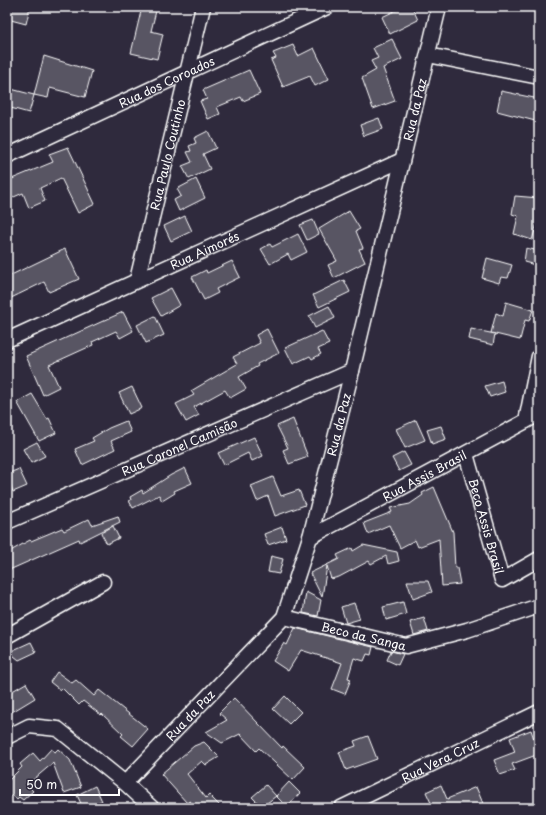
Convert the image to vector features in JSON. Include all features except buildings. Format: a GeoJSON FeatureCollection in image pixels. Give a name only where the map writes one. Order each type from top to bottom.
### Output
{"type":"FeatureCollection","features":[{"type":"Feature","properties":{"kind":"street","name":"Rua Paulo Coutinho"},"geometry":{"type":"LineString","coordinates":[[138,280],[203,7]]}},
{"type":"Feature","properties":{"kind":"street","name":"Rua dos Coroados"},"geometry":{"type":"LineString","coordinates":[[7,156],[327,7]]}},
{"type":"Feature","properties":{"kind":"street","name":"Rua da Paz"},"geometry":{"type":"LineString","coordinates":[[125,783],[284,617],[310,537],[352,371],[439,7]]}},
{"type":"Feature","properties":{"kind":"street"},"geometry":{"type":"LineString","coordinates":[[428,55],[539,77]]}},
{"type":"Feature","properties":{"kind":"street","name":"Rua Aimorés"},"geometry":{"type":"LineString","coordinates":[[7,340],[402,160]]}},
{"type":"Feature","properties":{"kind":"street"},"geometry":{"type":"LineString","coordinates":[[526,421],[539,356]]}},
{"type":"Feature","properties":{"kind":"street","name":"Rua Coronel Camisão"},"geometry":{"type":"LineString","coordinates":[[7,522],[352,371]]}},
{"type":"Feature","properties":{"kind":"street","name":"Rua Assis Brasil"},"geometry":{"type":"LineString","coordinates":[[310,537],[539,414]]}},
{"type":"Feature","properties":{"kind":"street","name":"Beco Assis Brasil"},"geometry":{"type":"LineString","coordinates":[[466,454],[502,580],[539,559]]}},
{"type":"Feature","properties":{"kind":"street"},"geometry":{"type":"LineString","coordinates":[[7,636],[103,582]]}},
{"type":"Feature","properties":{"kind":"street","name":"Beco da Sanga"},"geometry":{"type":"LineString","coordinates":[[284,617],[406,646],[467,630],[539,606]]}},
{"type":"Feature","properties":{"kind":"street","name":"Rua Vera Cruz"},"geometry":{"type":"LineString","coordinates":[[341,808],[539,712]]}},
{"type":"Feature","properties":{"kind":"street"},"geometry":{"type":"LineString","coordinates":[[7,737],[29,726],[58,729],[125,783],[152,808]]}}]}
